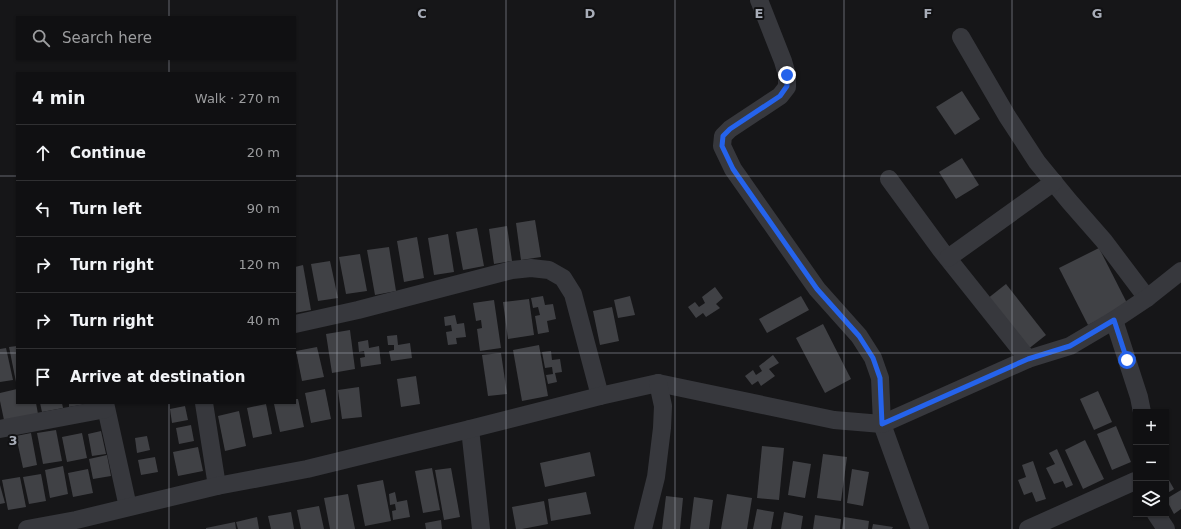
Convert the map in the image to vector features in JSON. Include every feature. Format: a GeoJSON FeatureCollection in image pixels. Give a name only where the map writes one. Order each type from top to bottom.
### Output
{"type":"FeatureCollection","features":[{"type":"Feature","properties":{"kind":"street"},"geometry":{"type":"LineString","coordinates":[[759,0],[783,61],[787,75],[787,86],[780,96],[730,129],[723,136],[722,146],[733,169],[817,289],[859,336],[873,358],[880,378],[882,424],[920,529]]}},
{"type":"Feature","properties":{"kind":"street"},"geometry":{"type":"LineString","coordinates":[[961,37],[1007,116],[1037,162],[1104,241],[1147,298]]}},
{"type":"Feature","properties":{"kind":"street"},"geometry":{"type":"LineString","coordinates":[[889,179],[948,258],[1028,359]]}},
{"type":"Feature","properties":{"kind":"street"},"geometry":{"type":"LineString","coordinates":[[948,258],[1054,182]]}},
{"type":"Feature","properties":{"kind":"street"},"geometry":{"type":"LineString","coordinates":[[296,324],[358,310],[512,270],[531,268],[549,270],[563,278],[573,294],[600,396]]}},
{"type":"Feature","properties":{"kind":"street"},"geometry":{"type":"LineString","coordinates":[[27,529],[76,524],[128,507],[217,486],[307,469],[658,383],[834,420],[882,424],[1028,359],[1070,346],[1114,320],[1147,298],[1181,272]]}},
{"type":"Feature","properties":{"kind":"street"},"geometry":{"type":"LineString","coordinates":[[1114,320],[1139,397],[1141,409]]}},
{"type":"Feature","properties":{"kind":"street"},"geometry":{"type":"LineString","coordinates":[[643,529],[656,477],[662,428],[663,406],[658,383]]}},
{"type":"Feature","properties":{"kind":"street"},"geometry":{"type":"LineString","coordinates":[[204,404],[217,486]]}},
{"type":"Feature","properties":{"kind":"street"},"geometry":{"type":"LineString","coordinates":[[0,430],[105,406],[128,507]]}},
{"type":"Feature","properties":{"kind":"street"},"geometry":{"type":"LineString","coordinates":[[470,429],[481,529]]}},
{"type":"Feature","properties":{"kind":"street"},"geometry":{"type":"LineString","coordinates":[[1028,529],[1134,481]]}},
{"type":"Feature","properties":{"kind":"street"},"geometry":{"type":"LineString","coordinates":[[1158,517],[1166,529]]}},
{"type":"Feature","properties":{"kind":"building"},"geometry":{"type":"Polygon","coordinates":[[[962,91],[980,119],[955,135],[936,107],[962,91]]]}},
{"type":"Feature","properties":{"kind":"building"},"geometry":{"type":"Polygon","coordinates":[[[962,158],[979,185],[956,199],[939,172],[962,158]]]}},
{"type":"Feature","properties":{"kind":"building"},"geometry":{"type":"Polygon","coordinates":[[[535,220],[541,257],[521,260],[516,223],[535,220]]]}},
{"type":"Feature","properties":{"kind":"building"},"geometry":{"type":"Polygon","coordinates":[[[507,226],[512,261],[494,264],[489,229],[507,226]]]}},
{"type":"Feature","properties":{"kind":"building"},"geometry":{"type":"Polygon","coordinates":[[[477,228],[484,266],[463,270],[456,232],[477,228]]]}},
{"type":"Feature","properties":{"kind":"building"},"geometry":{"type":"Polygon","coordinates":[[[448,234],[454,272],[434,275],[428,238],[448,234]]]}},
{"type":"Feature","properties":{"kind":"building"},"geometry":{"type":"Polygon","coordinates":[[[417,237],[424,278],[404,282],[397,241],[417,237]]]}},
{"type":"Feature","properties":{"kind":"building"},"geometry":{"type":"Polygon","coordinates":[[[389,247],[396,291],[375,295],[367,250],[389,247]]]}},
{"type":"Feature","properties":{"kind":"building"},"geometry":{"type":"Polygon","coordinates":[[[1099,248],[1128,305],[1088,325],[1059,268],[1099,248]]]}},
{"type":"Feature","properties":{"kind":"building"},"geometry":{"type":"Polygon","coordinates":[[[360,254],[367,291],[346,294],[339,257],[360,254]]]}},
{"type":"Feature","properties":{"kind":"building"},"geometry":{"type":"Polygon","coordinates":[[[330,261],[338,298],[318,301],[311,264],[330,261]]]}},
{"type":"Feature","properties":{"kind":"building"},"geometry":{"type":"Polygon","coordinates":[[[303,265],[311,310],[296,313],[296,267],[303,265]]]}},
{"type":"Feature","properties":{"kind":"building"},"geometry":{"type":"Polygon","coordinates":[[[1006,284],[1046,335],[1027,350],[987,299],[1006,284]]]}},
{"type":"Feature","properties":{"kind":"building"},"geometry":{"type":"Polygon","coordinates":[[[715,287],[723,298],[716,304],[720,308],[706,317],[703,313],[696,318],[688,307],[695,302],[699,307],[705,303],[702,297],[715,287]]]}},
{"type":"Feature","properties":{"kind":"building"},"geometry":{"type":"Polygon","coordinates":[[[543,296],[545,305],[553,304],[556,319],[547,321],[549,332],[538,334],[535,316],[540,315],[538,307],[533,308],[531,298],[543,296]]]}},
{"type":"Feature","properties":{"kind":"building"},"geometry":{"type":"Polygon","coordinates":[[[630,296],[635,315],[618,318],[614,300],[630,296]]]}},
{"type":"Feature","properties":{"kind":"building"},"geometry":{"type":"Polygon","coordinates":[[[801,296],[809,310],[767,333],[759,319],[801,296]]]}},
{"type":"Feature","properties":{"kind":"building"},"geometry":{"type":"Polygon","coordinates":[[[529,299],[534,335],[508,339],[503,302],[529,299]]]}},
{"type":"Feature","properties":{"kind":"building"},"geometry":{"type":"Polygon","coordinates":[[[494,300],[501,348],[480,351],[477,329],[482,328],[481,320],[476,321],[473,303],[494,300]]]}},
{"type":"Feature","properties":{"kind":"building"},"geometry":{"type":"Polygon","coordinates":[[[612,307],[619,341],[600,345],[593,311],[612,307]]]}},
{"type":"Feature","properties":{"kind":"building"},"geometry":{"type":"Polygon","coordinates":[[[455,315],[457,324],[464,323],[466,337],[456,338],[457,344],[448,345],[446,332],[452,331],[451,325],[445,326],[444,317],[455,315]]]}},
{"type":"Feature","properties":{"kind":"building"},"geometry":{"type":"Polygon","coordinates":[[[823,324],[851,379],[825,393],[796,338],[823,324]]]}},
{"type":"Feature","properties":{"kind":"building"},"geometry":{"type":"Polygon","coordinates":[[[350,330],[355,369],[332,373],[326,334],[350,330]]]}},
{"type":"Feature","properties":{"kind":"building"},"geometry":{"type":"Polygon","coordinates":[[[397,335],[398,345],[410,343],[412,358],[391,361],[389,351],[394,350],[394,345],[388,345],[387,336],[397,335]]]}},
{"type":"Feature","properties":{"kind":"building"},"geometry":{"type":"Polygon","coordinates":[[[368,340],[369,348],[379,346],[381,364],[361,367],[360,358],[365,357],[364,351],[359,352],[358,342],[368,340]]]}},
{"type":"Feature","properties":{"kind":"building"},"geometry":{"type":"Polygon","coordinates":[[[539,345],[548,396],[522,401],[513,350],[539,345]]]}},
{"type":"Feature","properties":{"kind":"building"},"geometry":{"type":"Polygon","coordinates":[[[16,346],[16,382],[9,347],[16,346]]]}},
{"type":"Feature","properties":{"kind":"building"},"geometry":{"type":"Polygon","coordinates":[[[317,347],[324,377],[302,381],[296,351],[317,347]]]}},
{"type":"Feature","properties":{"kind":"building"},"geometry":{"type":"Polygon","coordinates":[[[6,348],[13,380],[0,382],[0,349],[6,348]]]}},
{"type":"Feature","properties":{"kind":"building"},"geometry":{"type":"Polygon","coordinates":[[[551,351],[552,360],[560,359],[562,372],[555,373],[557,382],[548,384],[546,375],[553,374],[552,367],[545,368],[542,352],[551,351]]]}},
{"type":"Feature","properties":{"kind":"building"},"geometry":{"type":"Polygon","coordinates":[[[501,353],[507,394],[488,396],[482,355],[501,353]]]}},
{"type":"Feature","properties":{"kind":"building"},"geometry":{"type":"Polygon","coordinates":[[[773,355],[779,363],[769,369],[775,376],[761,386],[758,381],[752,385],[745,376],[753,370],[756,375],[762,371],[759,366],[773,355]]]}},
{"type":"Feature","properties":{"kind":"building"},"geometry":{"type":"Polygon","coordinates":[[[416,376],[420,404],[401,407],[397,379],[416,376]]]}},
{"type":"Feature","properties":{"kind":"building"},"geometry":{"type":"Polygon","coordinates":[[[359,387],[362,417],[342,419],[338,390],[359,387]]]}},
{"type":"Feature","properties":{"kind":"building"},"geometry":{"type":"Polygon","coordinates":[[[16,389],[16,404],[36,404],[38,414],[4,420],[0,393],[16,389]]]}},
{"type":"Feature","properties":{"kind":"building"},"geometry":{"type":"Polygon","coordinates":[[[325,389],[331,419],[311,423],[305,393],[325,389]]]}},
{"type":"Feature","properties":{"kind":"building"},"geometry":{"type":"Polygon","coordinates":[[[1098,391],[1112,422],[1094,430],[1080,399],[1098,391]]]}},
{"type":"Feature","properties":{"kind":"building"},"geometry":{"type":"Polygon","coordinates":[[[296,399],[298,399],[304,427],[280,432],[274,404],[296,404],[296,399]]]}},
{"type":"Feature","properties":{"kind":"building"},"geometry":{"type":"Polygon","coordinates":[[[40,404],[62,404],[63,408],[42,412],[40,404]]]}},
{"type":"Feature","properties":{"kind":"building"},"geometry":{"type":"Polygon","coordinates":[[[69,404],[86,404],[69,407],[69,404]]]}},
{"type":"Feature","properties":{"kind":"building"},"geometry":{"type":"Polygon","coordinates":[[[266,404],[272,434],[253,438],[247,408],[266,404]]]}},
{"type":"Feature","properties":{"kind":"building"},"geometry":{"type":"Polygon","coordinates":[[[185,406],[188,420],[172,423],[170,409],[185,406]]]}},
{"type":"Feature","properties":{"kind":"building"},"geometry":{"type":"Polygon","coordinates":[[[239,411],[246,446],[225,451],[218,416],[239,411]]]}},
{"type":"Feature","properties":{"kind":"building"},"geometry":{"type":"Polygon","coordinates":[[[191,425],[194,441],[179,444],[176,428],[191,425]]]}},
{"type":"Feature","properties":{"kind":"building"},"geometry":{"type":"Polygon","coordinates":[[[1116,426],[1131,462],[1112,470],[1097,434],[1116,426]]]}},
{"type":"Feature","properties":{"kind":"building"},"geometry":{"type":"Polygon","coordinates":[[[56,430],[62,461],[43,464],[37,433],[56,430]]]}},
{"type":"Feature","properties":{"kind":"building"},"geometry":{"type":"Polygon","coordinates":[[[101,431],[106,454],[92,456],[88,434],[101,431]]]}},
{"type":"Feature","properties":{"kind":"building"},"geometry":{"type":"Polygon","coordinates":[[[31,433],[37,465],[23,468],[16,436],[31,433]]]}},
{"type":"Feature","properties":{"kind":"building"},"geometry":{"type":"Polygon","coordinates":[[[82,433],[87,458],[67,462],[62,437],[82,433]]]}},
{"type":"Feature","properties":{"kind":"building"},"geometry":{"type":"Polygon","coordinates":[[[147,436],[150,450],[137,453],[135,438],[147,436]]]}},
{"type":"Feature","properties":{"kind":"building"},"geometry":{"type":"Polygon","coordinates":[[[1085,440],[1104,479],[1083,489],[1065,450],[1085,440]]]}},
{"type":"Feature","properties":{"kind":"building"},"geometry":{"type":"Polygon","coordinates":[[[762,446],[784,448],[779,500],[757,498],[762,446]]]}},
{"type":"Feature","properties":{"kind":"building"},"geometry":{"type":"Polygon","coordinates":[[[198,447],[203,471],[178,476],[173,452],[198,447]]]}},
{"type":"Feature","properties":{"kind":"building"},"geometry":{"type":"Polygon","coordinates":[[[1057,449],[1073,485],[1066,488],[1063,481],[1054,484],[1046,468],[1055,464],[1049,453],[1057,449]]]}},
{"type":"Feature","properties":{"kind":"building"},"geometry":{"type":"Polygon","coordinates":[[[590,452],[595,476],[545,487],[540,463],[590,452]]]}},
{"type":"Feature","properties":{"kind":"building"},"geometry":{"type":"Polygon","coordinates":[[[823,454],[847,457],[841,501],[817,498],[823,454]]]}},
{"type":"Feature","properties":{"kind":"building"},"geometry":{"type":"Polygon","coordinates":[[[107,455],[111,476],[93,479],[89,459],[107,455]]]}},
{"type":"Feature","properties":{"kind":"building"},"geometry":{"type":"Polygon","coordinates":[[[155,457],[158,472],[141,475],[138,460],[155,457]]]}},
{"type":"Feature","properties":{"kind":"building"},"geometry":{"type":"Polygon","coordinates":[[[793,461],[811,464],[805,498],[788,495],[793,461]]]}},
{"type":"Feature","properties":{"kind":"building"},"geometry":{"type":"Polygon","coordinates":[[[1033,461],[1046,499],[1036,502],[1032,492],[1024,495],[1018,480],[1026,477],[1022,465],[1033,461]]]}},
{"type":"Feature","properties":{"kind":"building"},"geometry":{"type":"Polygon","coordinates":[[[63,466],[68,494],[50,498],[45,470],[63,466]]]}},
{"type":"Feature","properties":{"kind":"building"},"geometry":{"type":"Polygon","coordinates":[[[432,468],[440,510],[423,513],[415,471],[432,468]]]}},
{"type":"Feature","properties":{"kind":"building"},"geometry":{"type":"Polygon","coordinates":[[[451,468],[460,517],[444,520],[435,470],[451,468]]]}},
{"type":"Feature","properties":{"kind":"building"},"geometry":{"type":"Polygon","coordinates":[[[88,469],[93,493],[73,497],[68,473],[88,469]]]}},
{"type":"Feature","properties":{"kind":"building"},"geometry":{"type":"Polygon","coordinates":[[[852,469],[869,472],[863,506],[847,503],[852,469]]]}},
{"type":"Feature","properties":{"kind":"building"},"geometry":{"type":"Polygon","coordinates":[[[41,474],[46,501],[29,504],[23,477],[41,474]]]}},
{"type":"Feature","properties":{"kind":"building"},"geometry":{"type":"Polygon","coordinates":[[[20,477],[26,507],[8,510],[2,480],[20,477]]]}},
{"type":"Feature","properties":{"kind":"building"},"geometry":{"type":"Polygon","coordinates":[[[383,480],[391,521],[365,526],[357,485],[383,480]]]}},
{"type":"Feature","properties":{"kind":"building"},"geometry":{"type":"Polygon","coordinates":[[[1169,480],[1174,489],[1169,492],[1169,480]]]}},
{"type":"Feature","properties":{"kind":"building"},"geometry":{"type":"Polygon","coordinates":[[[0,485],[5,503],[0,504],[0,485]]]}},
{"type":"Feature","properties":{"kind":"building"},"geometry":{"type":"Polygon","coordinates":[[[1181,490],[1181,509],[1174,514],[1169,505],[1169,497],[1181,490]]]}},
{"type":"Feature","properties":{"kind":"building"},"geometry":{"type":"Polygon","coordinates":[[[395,492],[397,502],[407,500],[410,517],[393,520],[392,511],[396,510],[395,504],[390,505],[389,494],[395,492]]]}},
{"type":"Feature","properties":{"kind":"building"},"geometry":{"type":"Polygon","coordinates":[[[586,492],[591,514],[551,521],[548,499],[586,492]]]}},
{"type":"Feature","properties":{"kind":"building"},"geometry":{"type":"Polygon","coordinates":[[[348,494],[355,529],[330,529],[324,498],[348,494]]]}},
{"type":"Feature","properties":{"kind":"building"},"geometry":{"type":"Polygon","coordinates":[[[727,494],[752,498],[747,529],[721,529],[727,494]]]}},
{"type":"Feature","properties":{"kind":"building"},"geometry":{"type":"Polygon","coordinates":[[[666,496],[683,498],[680,529],[662,529],[666,496]]]}},
{"type":"Feature","properties":{"kind":"building"},"geometry":{"type":"Polygon","coordinates":[[[694,497],[713,500],[709,529],[690,529],[694,497]]]}},
{"type":"Feature","properties":{"kind":"building"},"geometry":{"type":"Polygon","coordinates":[[[544,501],[548,524],[516,529],[512,507],[544,501]]]}},
{"type":"Feature","properties":{"kind":"building"},"geometry":{"type":"Polygon","coordinates":[[[319,506],[324,529],[301,529],[297,510],[319,506]]]}},
{"type":"Feature","properties":{"kind":"building"},"geometry":{"type":"Polygon","coordinates":[[[757,509],[774,512],[771,529],[753,529],[757,509]]]}},
{"type":"Feature","properties":{"kind":"building"},"geometry":{"type":"Polygon","coordinates":[[[291,512],[294,529],[271,529],[268,516],[291,512]]]}},
{"type":"Feature","properties":{"kind":"building"},"geometry":{"type":"Polygon","coordinates":[[[784,512],[803,516],[801,529],[781,529],[784,512]]]}},
{"type":"Feature","properties":{"kind":"building"},"geometry":{"type":"Polygon","coordinates":[[[815,515],[841,519],[840,529],[813,529],[815,515]]]}},
{"type":"Feature","properties":{"kind":"building"},"geometry":{"type":"Polygon","coordinates":[[[257,517],[259,529],[238,529],[236,522],[257,517]]]}},
{"type":"Feature","properties":{"kind":"building"},"geometry":{"type":"Polygon","coordinates":[[[844,517],[869,521],[868,529],[842,529],[844,517]]]}},
{"type":"Feature","properties":{"kind":"building"},"geometry":{"type":"Polygon","coordinates":[[[441,520],[442,529],[426,529],[425,523],[441,520]]]}},
{"type":"Feature","properties":{"kind":"building"},"geometry":{"type":"Polygon","coordinates":[[[235,522],[236,529],[206,529],[206,528],[235,522]]]}},
{"type":"Feature","properties":{"kind":"building"},"geometry":{"type":"Polygon","coordinates":[[[873,524],[893,527],[892,529],[872,529],[873,524]]]}},
{"type":"Feature","properties":{"kind":"route"},"geometry":{"type":"LineString","coordinates":[[787,75],[787,86],[780,96],[730,129],[723,136],[722,146],[733,169],[817,289],[859,336],[873,358],[880,378],[882,424],[1028,359],[1070,346],[1114,320],[1127,360]]}}]}
